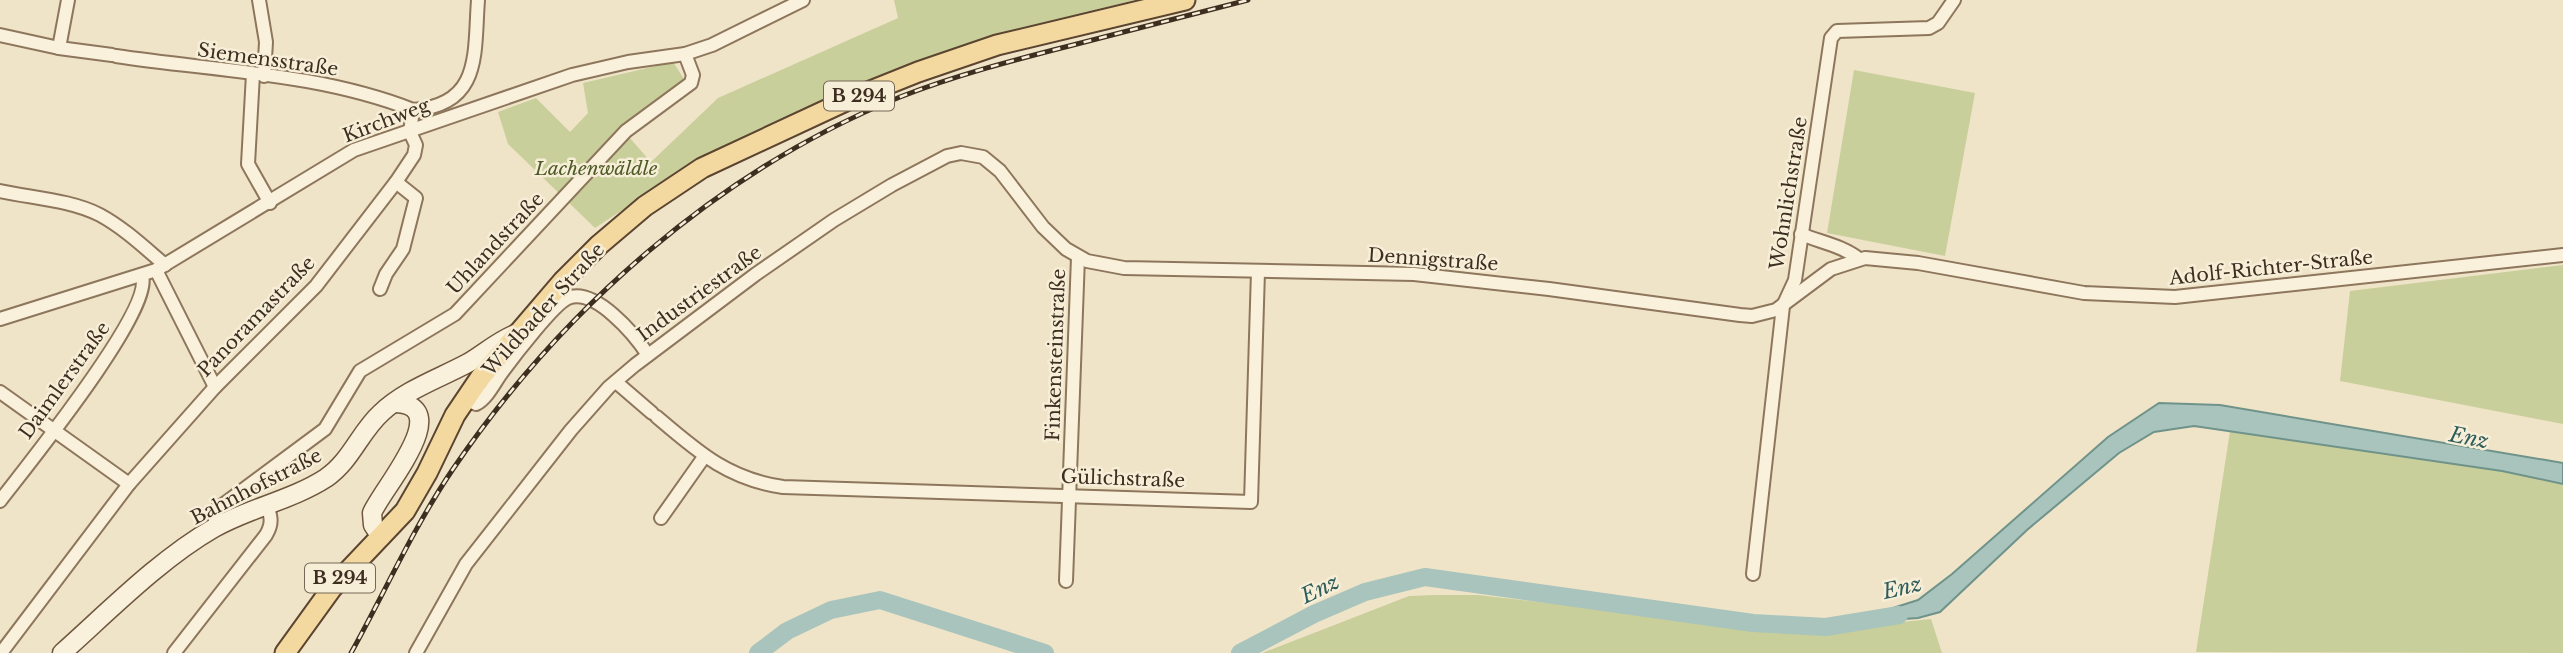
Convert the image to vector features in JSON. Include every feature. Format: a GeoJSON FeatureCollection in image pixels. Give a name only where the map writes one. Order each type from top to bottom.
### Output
{"type":"FeatureCollection","features":[{"type":"Feature","properties":{"kind":"main road","name":"Wildbader Straße"},"geometry":{"type":"LineString","coordinates":[[285,653],[332,588],[405,511],[444,433],[465,399],[518,332],[599,245],[645,205],[702,168],[848,100],[939,64],[997,46],[1185,0]]}},
{"type":"Feature","properties":{"kind":"main road","name":"Bahnhofstraße"},"geometry":{"type":"LineString","coordinates":[[62,653],[200,536],[326,478],[348,457],[377,415],[388,406],[396,403],[407,392],[467,363],[518,332]]}},
{"type":"Feature","properties":{"kind":"main road"},"geometry":{"type":"LineString","coordinates":[[381,537],[374,529],[372,513],[414,443],[421,421],[416,411],[405,404],[396,403]]}},
{"type":"Feature","properties":{"kind":"street"},"geometry":{"type":"LineString","coordinates":[[59,48],[68,0]]}},
{"type":"Feature","properties":{"kind":"street"},"geometry":{"type":"LineString","coordinates":[[259,0],[267,42],[258,75],[248,164],[270,203]]}},
{"type":"Feature","properties":{"kind":"street"},"geometry":{"type":"LineString","coordinates":[[412,110],[424,109],[450,99],[458,94],[470,77],[475,57],[478,0]]}},
{"type":"Feature","properties":{"kind":"street","name":"Kirchweg"},"geometry":{"type":"LineString","coordinates":[[0,319],[110,283],[142,276],[270,203],[354,150],[572,75],[628,62],[685,54],[712,45],[803,0]]}},
{"type":"Feature","properties":{"kind":"street","name":"Wohnlichstraße"},"geometry":{"type":"LineString","coordinates":[[1754,574],[1783,306],[1794,280],[1831,38],[1837,31],[1929,28],[1938,23],[1954,0]]}},
{"type":"Feature","properties":{"kind":"street","name":"Siemensstraße"},"geometry":{"type":"LineString","coordinates":[[0,35],[59,48],[317,83],[390,101],[412,110]]}},
{"type":"Feature","properties":{"kind":"street","name":"Uhlandstraße"},"geometry":{"type":"LineString","coordinates":[[217,526],[216,510],[325,429],[360,371],[455,314],[626,131],[691,83],[693,75],[685,54]]}},
{"type":"Feature","properties":{"kind":"street","name":"Panoramastraße"},"geometry":{"type":"LineString","coordinates":[[1,653],[129,484],[215,387],[316,286],[396,183],[414,155],[416,145],[410,132],[412,110]]}},
{"type":"Feature","properties":{"kind":"street","name":"Industriestraße"},"geometry":{"type":"LineString","coordinates":[[416,653],[466,564],[571,430],[616,382],[648,355],[834,220],[892,185],[938,160],[955,154],[976,155],[994,164],[1043,227],[1078,257]]}},
{"type":"Feature","properties":{"kind":"street"},"geometry":{"type":"LineString","coordinates":[[380,289],[386,274],[403,249],[416,198],[396,183]]}},
{"type":"Feature","properties":{"kind":"street"},"geometry":{"type":"LineString","coordinates":[[0,191],[100,215],[131,236],[160,267],[215,387]]}},
{"type":"Feature","properties":{"kind":"street","name":"Adolf-Richter-Straße"},"geometry":{"type":"LineString","coordinates":[[1801,234],[1827,245],[1846,249],[1858,259]]}},
{"type":"Feature","properties":{"kind":"street","name":"Adolf-Richter-Straße"},"geometry":{"type":"LineString","coordinates":[[1783,306],[1831,269],[1865,258],[1909,262],[2084,293],[2175,298],[2563,255]]}},
{"type":"Feature","properties":{"kind":"street","name":"Dennigstraße"},"geometry":{"type":"LineString","coordinates":[[1078,257],[1111,267],[1401,274],[1480,281],[1740,315],[1768,312],[1783,306]]}},
{"type":"Feature","properties":{"kind":"street","name":"Finkensteinstraße"},"geometry":{"type":"LineString","coordinates":[[1066,580],[1078,257]]}},
{"type":"Feature","properties":{"kind":"street","name":"Gülichstraße"},"geometry":{"type":"LineString","coordinates":[[616,382],[704,457],[731,472],[762,484],[783,487],[1251,502],[1258,271]]}},
{"type":"Feature","properties":{"kind":"street","name":"Daimlerstraße"},"geometry":{"type":"LineString","coordinates":[[0,501],[111,352],[140,299],[144,281],[142,276]]}},
{"type":"Feature","properties":{"kind":"street"},"geometry":{"type":"LineString","coordinates":[[465,399],[471,404],[482,401],[506,367],[559,304],[573,296],[588,299],[618,318],[648,355]]}},
{"type":"Feature","properties":{"kind":"street"},"geometry":{"type":"LineString","coordinates":[[0,392],[129,484]]}},
{"type":"Feature","properties":{"kind":"street"},"geometry":{"type":"LineString","coordinates":[[661,518],[704,457]]}},
{"type":"Feature","properties":{"kind":"street"},"geometry":{"type":"LineString","coordinates":[[174,653],[266,535],[271,526],[267,504]]}},
{"type":"Feature","properties":{"kind":"green space","name":"Lachenwäldle"},"geometry":{"type":"Polygon","coordinates":[[[894,0],[1135,0],[965,44],[887,74],[712,151],[595,228],[508,144],[498,112],[536,98],[570,132],[588,113],[583,83],[673,62],[684,79],[621,128],[651,162],[718,98],[898,18],[894,0]]]}},
{"type":"Feature","properties":{"kind":"green space"},"geometry":{"type":"Polygon","coordinates":[[[1854,70],[1975,93],[1945,256],[1827,233],[1854,70]]]}},
{"type":"Feature","properties":{"kind":"green space"},"geometry":{"type":"Polygon","coordinates":[[[2563,265],[2563,424],[2340,381],[2350,291],[2563,265]]]}},
{"type":"Feature","properties":{"kind":"green space"},"geometry":{"type":"Polygon","coordinates":[[[2230,431],[2502,471],[2563,484],[2563,653],[2196,652],[2230,431]]]}},
{"type":"Feature","properties":{"kind":"green space"},"geometry":{"type":"Polygon","coordinates":[[[1478,595],[1758,627],[1824,630],[1931,619],[1942,653],[1262,653],[1409,596],[1478,595]]]}},
{"type":"Feature","properties":{"kind":"water"},"geometry":{"type":"Polygon","coordinates":[[[2159,403],[2220,405],[2563,463],[2563,484],[2502,471],[2194,426],[2154,432],[2119,453],[2027,530],[1940,612],[1918,618],[1875,621],[1877,613],[1918,600],[1952,574],[2108,437],[2159,403]]]}},
{"type":"Feature","properties":{"kind":"waterway","name":"Enz"},"geometry":{"type":"LineString","coordinates":[[1240,653],[1314,614],[1365,592],[1425,577],[1753,623],[1826,627],[1899,615]]}},
{"type":"Feature","properties":{"kind":"waterway","name":"Enz"},"geometry":{"type":"LineString","coordinates":[[758,653],[787,631],[831,610],[880,600],[1045,653]]}},
{"type":"Feature","properties":{"kind":"railway"},"geometry":{"type":"LineString","coordinates":[[351,653],[439,491],[496,410],[543,354],[595,300],[650,250],[708,205],[769,163],[833,127],[900,97],[1007,62],[1248,0]]}}]}
